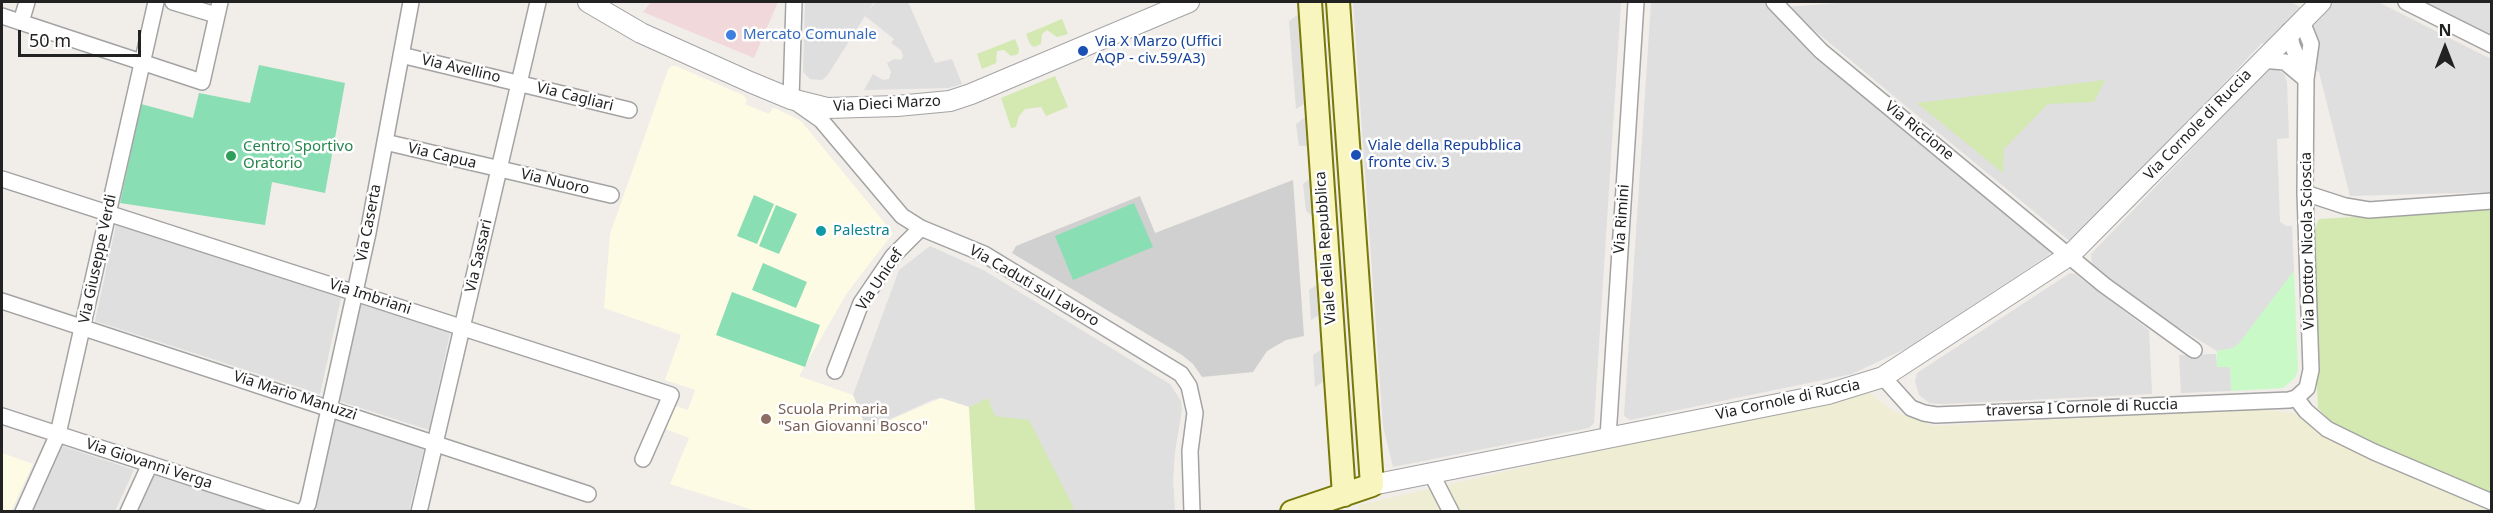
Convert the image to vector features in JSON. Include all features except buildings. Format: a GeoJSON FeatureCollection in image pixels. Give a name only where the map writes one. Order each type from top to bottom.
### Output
{"type":"FeatureCollection","features":[{"type":"Feature","properties":{"kind":"main road","name":"Viale della Repubblica"},"geometry":{"type":"LineString","coordinates":[[1310,2],[1344,503]]}},
{"type":"Feature","properties":{"kind":"main road","name":"Viale della Repubblica"},"geometry":{"type":"LineString","coordinates":[[1338,2],[1372,485]]}},
{"type":"Feature","properties":{"kind":"main road","name":"Via Cornole di Ruccia"},"geometry":{"type":"LineString","coordinates":[[1293,512],[1344,503],[1372,485]]}},
{"type":"Feature","properties":{"kind":"street"},"geometry":{"type":"LineString","coordinates":[[21,22],[27,2]]}},
{"type":"Feature","properties":{"kind":"street","name":"Via Giuseppe Verdi"},"geometry":{"type":"LineString","coordinates":[[23,512],[57,434],[156,2]]}},
{"type":"Feature","properties":{"kind":"street"},"geometry":{"type":"LineString","coordinates":[[2,16],[202,82],[218,8],[173,2]]}},
{"type":"Feature","properties":{"kind":"street","name":"Via Caserta"},"geometry":{"type":"LineString","coordinates":[[303,512],[308,504],[355,292],[411,2]]}},
{"type":"Feature","properties":{"kind":"street","name":"Via Sassari"},"geometry":{"type":"LineString","coordinates":[[419,512],[521,83],[538,2]]}},
{"type":"Feature","properties":{"kind":"street","name":"Via Dieci Marzo"},"geometry":{"type":"LineString","coordinates":[[588,2],[641,33],[791,99],[827,108],[897,106],[950,101],[1189,2]]}},
{"type":"Feature","properties":{"kind":"street"},"geometry":{"type":"LineString","coordinates":[[791,99],[794,2]]}},
{"type":"Feature","properties":{"kind":"street","name":"Via Rimini"},"geometry":{"type":"LineString","coordinates":[[1608,437],[1636,2]]}},
{"type":"Feature","properties":{"kind":"street","name":"Via Riccione"},"geometry":{"type":"LineString","coordinates":[[1774,2],[1821,51],[2104,285],[2194,350]]}},
{"type":"Feature","properties":{"kind":"street","name":"Via Cornole di Ruccia"},"geometry":{"type":"LineString","coordinates":[[1372,485],[1828,394],[1883,376],[2070,255],[2261,60],[2299,17],[2321,2]]}},
{"type":"Feature","properties":{"kind":"street"},"geometry":{"type":"LineString","coordinates":[[2406,2],[2492,45]]}},
{"type":"Feature","properties":{"kind":"street","name":"Via Dottor Nicola Scioscia"},"geometry":{"type":"LineString","coordinates":[[2296,398],[2307,388],[2311,370],[2305,193],[2306,79],[2311,44],[2299,17]]}},
{"type":"Feature","properties":{"kind":"street","name":"Via Avellino"},"geometry":{"type":"LineString","coordinates":[[401,55],[521,83]]}},
{"type":"Feature","properties":{"kind":"street"},"geometry":{"type":"LineString","coordinates":[[2261,60],[2285,62],[2306,79]]}},
{"type":"Feature","properties":{"kind":"street","name":"Via Cagliari"},"geometry":{"type":"LineString","coordinates":[[521,83],[629,111]]}},
{"type":"Feature","properties":{"kind":"street","name":"Via Caduti sul Lavoro"},"geometry":{"type":"LineString","coordinates":[[791,99],[821,120],[902,216],[921,228],[984,254],[1181,374],[1189,386],[1195,412],[1190,451],[1192,512]]}},
{"type":"Feature","properties":{"kind":"street","name":"Via Capua"},"geometry":{"type":"LineString","coordinates":[[385,142],[500,169]]}},
{"type":"Feature","properties":{"kind":"street","name":"Via Nuoro"},"geometry":{"type":"LineString","coordinates":[[500,169],[611,195]]}},
{"type":"Feature","properties":{"kind":"street","name":"Via Imbriani"},"geometry":{"type":"LineString","coordinates":[[2,179],[671,395],[643,459]]}},
{"type":"Feature","properties":{"kind":"street"},"geometry":{"type":"LineString","coordinates":[[2305,193],[2345,206],[2369,210],[2492,201]]}},
{"type":"Feature","properties":{"kind":"street","name":"Via Unicef"},"geometry":{"type":"LineString","coordinates":[[835,371],[861,303],[893,256],[921,228]]}},
{"type":"Feature","properties":{"kind":"street","name":"Via Mario Manuzzi"},"geometry":{"type":"LineString","coordinates":[[2,301],[330,407],[588,494]]}},
{"type":"Feature","properties":{"kind":"street","name":"traversa I Cornole di Ruccia"},"geometry":{"type":"LineString","coordinates":[[1883,376],[1911,408],[1936,415],[2296,398]]}},
{"type":"Feature","properties":{"kind":"street"},"geometry":{"type":"LineString","coordinates":[[2296,398],[2306,411],[2327,429],[2374,452],[2492,502]]}},
{"type":"Feature","properties":{"kind":"street","name":"Via Giovanni Verga"},"geometry":{"type":"LineString","coordinates":[[2,416],[297,512]]}},
{"type":"Feature","properties":{"kind":"street"},"geometry":{"type":"LineString","coordinates":[[128,512],[150,464]]}},
{"type":"Feature","properties":{"kind":"street"},"geometry":{"type":"LineString","coordinates":[[1431,473],[1451,512]]}},
{"type":"Feature","properties":{"kind":"shaded area","name":"Mercato Comunale"},"geometry":{"type":"Polygon","coordinates":[[[651,2],[778,2],[754,58],[643,12],[651,2]]]}},
{"type":"Feature","properties":{"kind":"shaded area"},"geometry":{"type":"Polygon","coordinates":[[[805,2],[874,2],[869,10],[876,2],[908,2],[935,63],[952,59],[962,84],[949,88],[864,90],[873,74],[883,80],[889,79],[891,72],[887,63],[894,59],[901,60],[903,56],[901,50],[891,43],[894,39],[865,16],[827,76],[822,80],[810,79],[803,72],[805,2]]]}},
{"type":"Feature","properties":{"kind":"shaded area"},"geometry":{"type":"Polygon","coordinates":[[[1353,2],[1621,2],[1594,423],[1589,428],[1393,467],[1383,426],[1353,2]]]}},
{"type":"Feature","properties":{"kind":"shaded area"},"geometry":{"type":"Polygon","coordinates":[[[1651,2],[1764,3],[1815,58],[2050,249],[2050,254],[1907,348],[1852,374],[1630,420],[1624,416],[1651,2]]]}},
{"type":"Feature","properties":{"kind":"shaded area"},"geometry":{"type":"Polygon","coordinates":[[[1851,2],[2291,2],[2314,15],[2326,2],[2378,2],[2491,59],[2491,192],[2350,196],[2319,72],[2262,43],[2072,243],[1786,7],[1851,2]]]}},
{"type":"Feature","properties":{"kind":"shaded area"},"geometry":{"type":"Polygon","coordinates":[[[2426,2],[2491,2],[2491,36],[2426,2]]]}},
{"type":"Feature","properties":{"kind":"shaded area"},"geometry":{"type":"Polygon","coordinates":[[[1299,14],[1306,103],[1296,109],[1289,21],[1299,14]]]}},
{"type":"Feature","properties":{"kind":"shaded area"},"geometry":{"type":"Polygon","coordinates":[[[671,66],[676,66],[743,95],[747,100],[745,104],[769,114],[773,108],[777,109],[801,121],[893,233],[847,293],[799,376],[853,395],[867,430],[941,398],[969,407],[975,511],[756,511],[670,484],[689,438],[666,429],[675,406],[688,410],[695,390],[665,380],[681,335],[604,308],[610,234],[671,66]]]}},
{"type":"Feature","properties":{"kind":"shaded area"},"geometry":{"type":"Polygon","coordinates":[[[2269,69],[2277,69],[2284,74],[2287,82],[2289,138],[2277,139],[2280,222],[2286,226],[2292,226],[2294,271],[2239,344],[2233,348],[2217,351],[2156,314],[2092,265],[2091,254],[2269,69]]]}},
{"type":"Feature","properties":{"kind":"shaded area"},"geometry":{"type":"Polygon","coordinates":[[[1307,116],[1309,146],[1299,146],[1296,124],[1307,116]]]}},
{"type":"Feature","properties":{"kind":"shaded area"},"geometry":{"type":"Polygon","coordinates":[[[1312,177],[1314,217],[1306,211],[1303,184],[1312,177]]]}},
{"type":"Feature","properties":{"kind":"shaded area"},"geometry":{"type":"Polygon","coordinates":[[[1293,180],[1304,336],[1286,340],[1267,351],[1253,372],[1202,377],[1193,364],[1182,355],[1012,253],[1016,246],[1140,196],[1155,233],[1293,180]]]}},
{"type":"Feature","properties":{"kind":"shaded area"},"geometry":{"type":"Polygon","coordinates":[[[116,225],[341,298],[320,394],[95,321],[116,225]]]}},
{"type":"Feature","properties":{"kind":"shaded area"},"geometry":{"type":"Polygon","coordinates":[[[930,246],[985,271],[1170,384],[1181,401],[1182,410],[1173,480],[1175,511],[1065,511],[1073,507],[995,416],[988,399],[969,407],[941,398],[932,400],[866,430],[853,395],[899,270],[930,246]]]}},
{"type":"Feature","properties":{"kind":"shaded area"},"geometry":{"type":"Polygon","coordinates":[[[2070,273],[2075,274],[2149,330],[2152,394],[1943,404],[1929,403],[1919,395],[1915,381],[1917,373],[2070,273]]]}},
{"type":"Feature","properties":{"kind":"shaded area"},"geometry":{"type":"Polygon","coordinates":[[[1318,284],[1321,314],[1311,320],[1309,290],[1318,284]]]}},
{"type":"Feature","properties":{"kind":"shaded area"},"geometry":{"type":"Polygon","coordinates":[[[360,304],[450,333],[429,430],[339,401],[360,304]]]}},
{"type":"Feature","properties":{"kind":"shaded area"},"geometry":{"type":"Polygon","coordinates":[[[1324,348],[1326,380],[1315,387],[1313,355],[1324,348]]]}},
{"type":"Feature","properties":{"kind":"shaded area"},"geometry":{"type":"Polygon","coordinates":[[[2216,354],[2217,367],[2230,367],[2231,391],[2181,393],[2179,355],[2216,354]]]}},
{"type":"Feature","properties":{"kind":"shaded area"},"geometry":{"type":"Polygon","coordinates":[[[335,420],[424,449],[409,511],[322,512],[316,509],[335,420]]]}},
{"type":"Feature","properties":{"kind":"shaded area"},"geometry":{"type":"Polygon","coordinates":[[[63,446],[134,470],[115,511],[33,511],[63,446]]]}},
{"type":"Feature","properties":{"kind":"shaded area"},"geometry":{"type":"Polygon","coordinates":[[[2,453],[33,464],[11,511],[2,511],[2,453]]]}},
{"type":"Feature","properties":{"kind":"shaded area"},"geometry":{"type":"Polygon","coordinates":[[[154,475],[174,482],[270,511],[137,511],[154,475]]]}},
{"type":"Feature","properties":{"kind":"green space"},"geometry":{"type":"Polygon","coordinates":[[[1062,19],[1068,34],[1057,37],[1047,30],[1042,34],[1041,44],[1034,47],[1030,44],[1026,34],[1062,19]]]}},
{"type":"Feature","properties":{"kind":"green space"},"geometry":{"type":"Polygon","coordinates":[[[1015,39],[1019,49],[1018,54],[1011,56],[1004,50],[997,51],[996,63],[982,69],[977,54],[1015,39]]]}},
{"type":"Feature","properties":{"kind":"green space","name":"Centro Sportivo Oratorio"},"geometry":{"type":"Polygon","coordinates":[[[259,65],[345,83],[325,193],[272,182],[265,225],[120,203],[141,104],[193,118],[199,93],[250,103],[259,65]]]}},
{"type":"Feature","properties":{"kind":"green space"},"geometry":{"type":"Polygon","coordinates":[[[1055,76],[1068,107],[1046,116],[1041,107],[1025,109],[1019,116],[1016,127],[1011,128],[1001,98],[1055,76]]]}},
{"type":"Feature","properties":{"kind":"green space"},"geometry":{"type":"Polygon","coordinates":[[[2105,80],[2094,102],[2048,104],[2004,149],[2003,173],[1917,103],[2105,80]]]}},
{"type":"Feature","properties":{"kind":"green space"},"geometry":{"type":"Polygon","coordinates":[[[754,195],[774,204],[757,244],[737,236],[754,195]]]}},
{"type":"Feature","properties":{"kind":"green space"},"geometry":{"type":"Polygon","coordinates":[[[1134,203],[1153,247],[1073,280],[1055,236],[1134,203]]]}},
{"type":"Feature","properties":{"kind":"green space"},"geometry":{"type":"Polygon","coordinates":[[[776,205],[797,214],[779,254],[759,246],[776,205]]]}},
{"type":"Feature","properties":{"kind":"green space"},"geometry":{"type":"Polygon","coordinates":[[[2491,209],[2491,500],[2336,427],[2318,408],[2310,242],[2319,219],[2491,209]]]}},
{"type":"Feature","properties":{"kind":"green space"},"geometry":{"type":"Polygon","coordinates":[[[763,263],[807,282],[796,308],[752,290],[763,263]]]}},
{"type":"Feature","properties":{"kind":"green space"},"geometry":{"type":"Polygon","coordinates":[[[2294,271],[2298,370],[2295,378],[2283,388],[2231,391],[2230,367],[2217,367],[2217,351],[2233,348],[2239,343],[2294,271]]]}},
{"type":"Feature","properties":{"kind":"green space"},"geometry":{"type":"Polygon","coordinates":[[[732,292],[820,325],[805,367],[716,335],[732,292]]]}},
{"type":"Feature","properties":{"kind":"green space"},"geometry":{"type":"Polygon","coordinates":[[[1869,393],[1893,411],[1935,426],[2253,409],[2297,413],[2337,442],[2491,512],[1359,512],[1359,505],[1616,446],[1869,393]]]}},
{"type":"Feature","properties":{"kind":"green space"},"geometry":{"type":"Polygon","coordinates":[[[988,398],[995,416],[1029,420],[1074,508],[1065,512],[975,511],[969,407],[988,398]]]}},
{"type":"Feature","properties":{"kind":"place","name":"Mercato Comunale"},"geometry":{"type":"Point","coordinates":[731,35]}},
{"type":"Feature","properties":{"kind":"place","name":"Via X Marzo (Uffici AQP - civ.59/A3)"},"geometry":{"type":"Point","coordinates":[1083,51]}},
{"type":"Feature","properties":{"kind":"place","name":"Viale della Repubblica fronte civ. 3"},"geometry":{"type":"Point","coordinates":[1356,155]}},
{"type":"Feature","properties":{"kind":"place","name":"Centro Sportivo Oratorio"},"geometry":{"type":"Point","coordinates":[231,156]}},
{"type":"Feature","properties":{"kind":"place","name":"Palestra"},"geometry":{"type":"Point","coordinates":[821,231]}},
{"type":"Feature","properties":{"kind":"place","name":"Scuola Primaria \"San Giovanni Bosco\""},"geometry":{"type":"Point","coordinates":[766,419]}}]}
